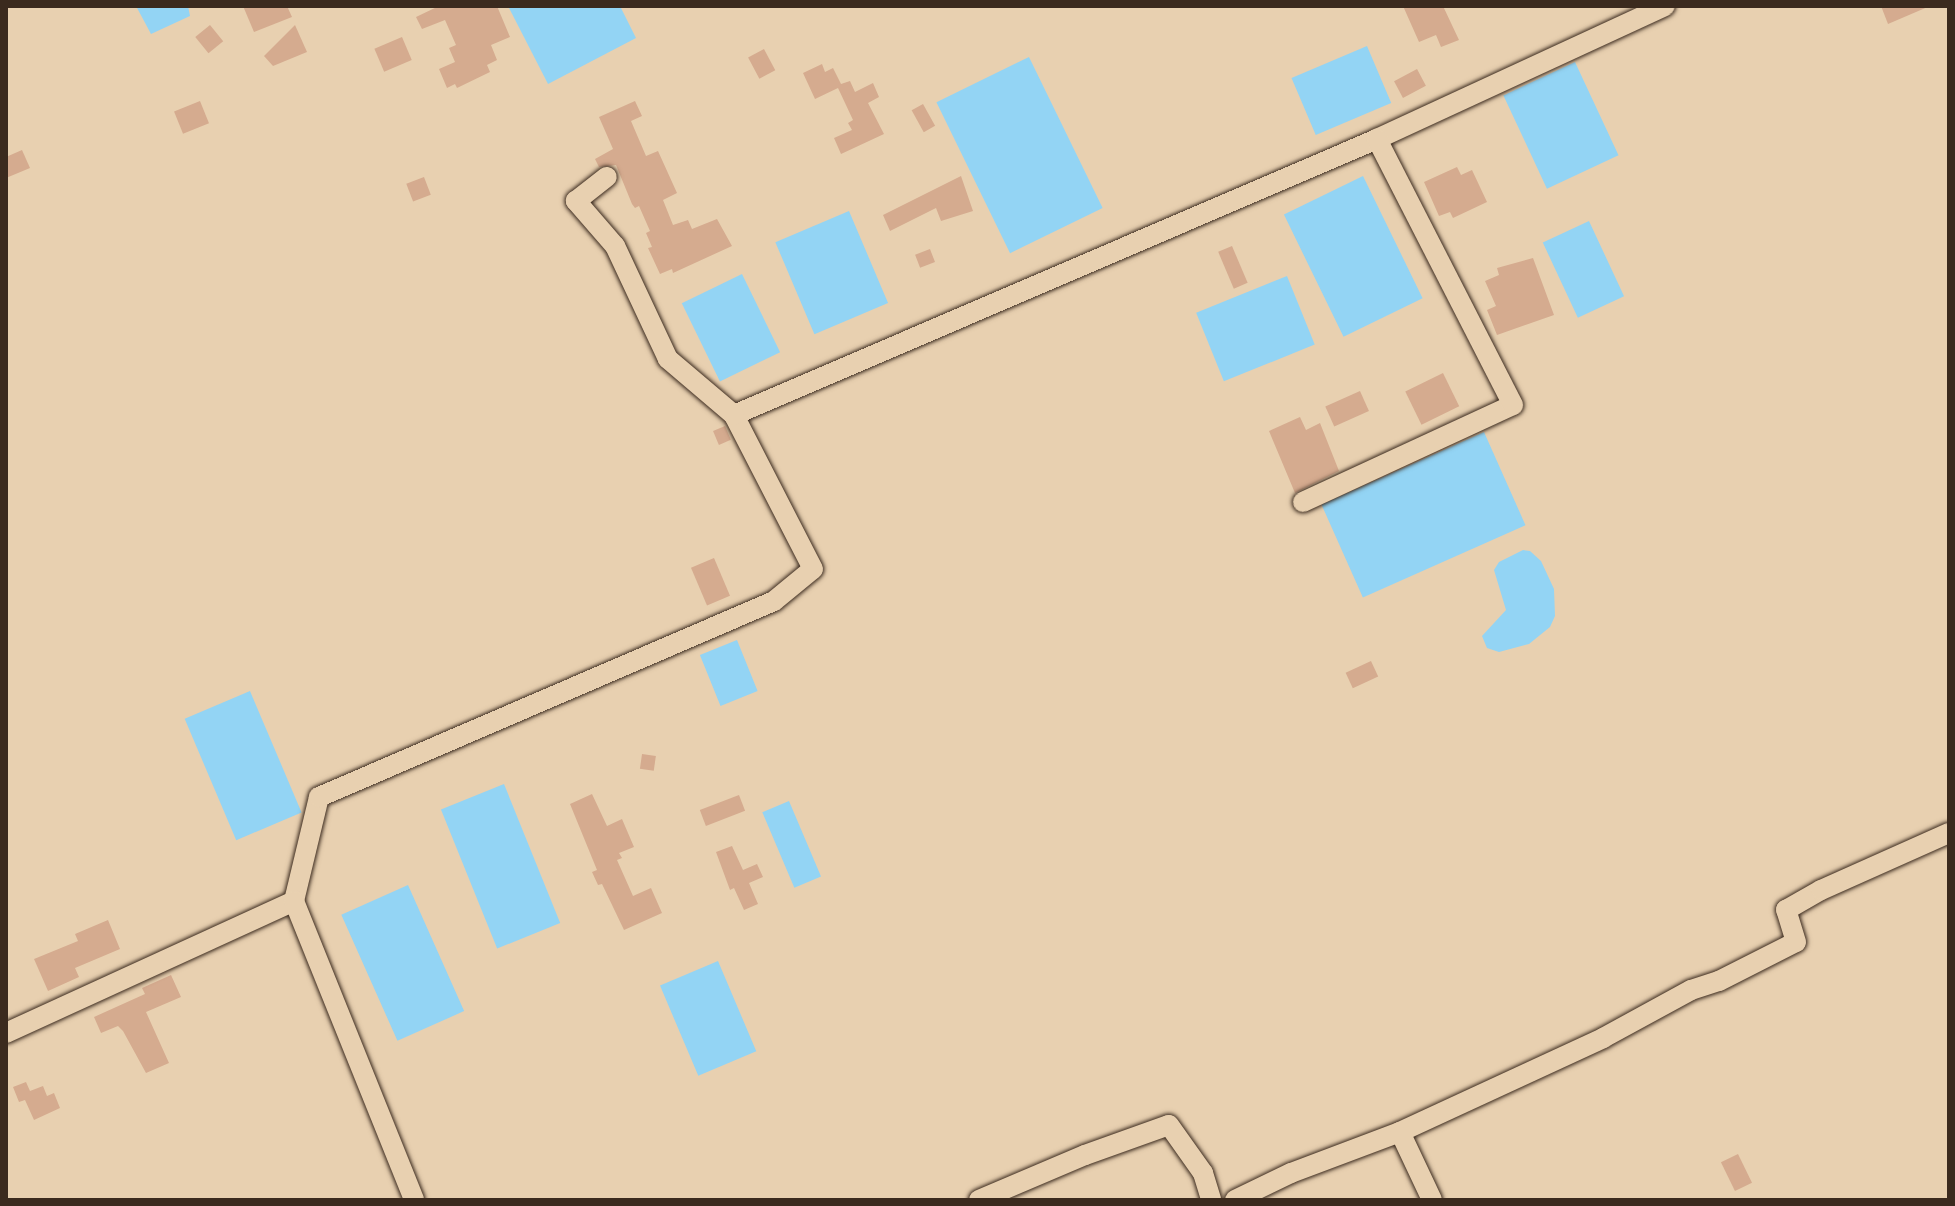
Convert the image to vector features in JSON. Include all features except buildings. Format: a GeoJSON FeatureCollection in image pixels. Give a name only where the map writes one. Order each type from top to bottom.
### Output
{"type":"FeatureCollection","features":[{"type":"Feature","properties":{"kind":"street"},"geometry":{"type":"LineString","coordinates":[[734,415],[1377,139],[1665,6]]}},
{"type":"Feature","properties":{"kind":"street"},"geometry":{"type":"LineString","coordinates":[[1303,502],[1513,405],[1377,139]]}},
{"type":"Feature","properties":{"kind":"street"},"geometry":{"type":"LineString","coordinates":[[414,1200],[294,901],[319,797],[774,601],[813,569],[734,415],[668,359],[615,246],[576,201],[607,177]]}},
{"type":"Feature","properties":{"kind":"street"},"geometry":{"type":"LineString","coordinates":[[1235,1200],[1291,1173],[1400,1132],[1603,1038],[1677,997],[1719,981],[1796,942],[1786,910],[1821,890],[1949,833]]}},
{"type":"Feature","properties":{"kind":"street"},"geometry":{"type":"LineString","coordinates":[[6,1033],[294,901]]}},
{"type":"Feature","properties":{"kind":"street"},"geometry":{"type":"LineString","coordinates":[[979,1200],[1085,1155],[1169,1125],[1203,1173],[1211,1200]]}},
{"type":"Feature","properties":{"kind":"street"},"geometry":{"type":"LineString","coordinates":[[1400,1132],[1432,1200]]}},
{"type":"Feature","properties":{"kind":"water"},"geometry":{"type":"Polygon","coordinates":[[[136,6],[188,6],[190,16],[151,34],[136,6]]]}},
{"type":"Feature","properties":{"kind":"water"},"geometry":{"type":"Polygon","coordinates":[[[508,6],[620,6],[636,38],[548,84],[508,6]]]}},
{"type":"Feature","properties":{"kind":"water"},"geometry":{"type":"Polygon","coordinates":[[[1367,46],[1391,103],[1316,135],[1292,78],[1367,46]]]}},
{"type":"Feature","properties":{"kind":"water"},"geometry":{"type":"Polygon","coordinates":[[[1029,57],[1103,208],[1010,253],[936,102],[1029,57]]]}},
{"type":"Feature","properties":{"kind":"water"},"geometry":{"type":"Polygon","coordinates":[[[1575,62],[1619,155],[1547,189],[1503,95],[1575,62]]]}},
{"type":"Feature","properties":{"kind":"water"},"geometry":{"type":"Polygon","coordinates":[[[1363,176],[1423,298],[1344,337],[1284,215],[1363,176]]]}},
{"type":"Feature","properties":{"kind":"water"},"geometry":{"type":"Polygon","coordinates":[[[849,211],[888,303],[814,334],[775,242],[849,211]]]}},
{"type":"Feature","properties":{"kind":"water"},"geometry":{"type":"Polygon","coordinates":[[[1589,221],[1624,296],[1578,318],[1543,243],[1589,221]]]}},
{"type":"Feature","properties":{"kind":"water"},"geometry":{"type":"Polygon","coordinates":[[[742,274],[780,352],[720,382],[682,303],[742,274]]]}},
{"type":"Feature","properties":{"kind":"water"},"geometry":{"type":"Polygon","coordinates":[[[1287,276],[1315,345],[1224,381],[1196,313],[1287,276]]]}},
{"type":"Feature","properties":{"kind":"water"},"geometry":{"type":"Polygon","coordinates":[[[1484,432],[1525,525],[1363,598],[1321,504],[1484,432]]]}},
{"type":"Feature","properties":{"kind":"water"},"geometry":{"type":"Polygon","coordinates":[[[1523,550],[1530,551],[1541,561],[1554,589],[1555,616],[1550,627],[1529,644],[1499,652],[1487,648],[1482,636],[1506,610],[1494,570],[1499,562],[1523,550]]]}},
{"type":"Feature","properties":{"kind":"water"},"geometry":{"type":"Polygon","coordinates":[[[737,640],[758,691],[721,706],[700,655],[737,640]]]}},
{"type":"Feature","properties":{"kind":"water"},"geometry":{"type":"Polygon","coordinates":[[[250,691],[302,813],[236,840],[185,719],[250,691]]]}},
{"type":"Feature","properties":{"kind":"water"},"geometry":{"type":"Polygon","coordinates":[[[504,784],[560,923],[497,949],[441,809],[504,784]]]}},
{"type":"Feature","properties":{"kind":"water"},"geometry":{"type":"Polygon","coordinates":[[[789,801],[821,876],[794,888],[762,812],[789,801]]]}},
{"type":"Feature","properties":{"kind":"water"},"geometry":{"type":"Polygon","coordinates":[[[408,885],[464,1011],[397,1041],[341,915],[408,885]]]}},
{"type":"Feature","properties":{"kind":"water"},"geometry":{"type":"Polygon","coordinates":[[[718,961],[756,1051],[698,1076],[660,986],[718,961]]]}}]}
